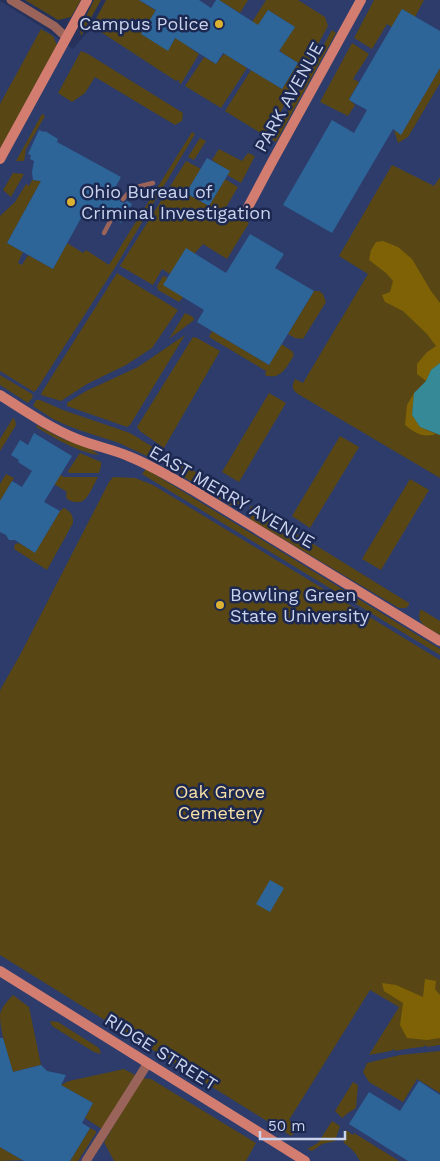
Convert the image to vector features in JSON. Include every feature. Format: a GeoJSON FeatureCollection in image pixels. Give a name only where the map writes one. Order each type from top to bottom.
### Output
{"type":"FeatureCollection","features":[{"type":"Feature","properties":{"kind":"street"},"geometry":{"type":"LineString","coordinates":[[11,0],[54,26],[66,37]]}},
{"type":"Feature","properties":{"kind":"street"},"geometry":{"type":"LineString","coordinates":[[0,159],[87,0]]}},
{"type":"Feature","properties":{"kind":"street","name":"PARK AVENUE"},"geometry":{"type":"LineString","coordinates":[[246,211],[361,0]]}},
{"type":"Feature","properties":{"kind":"street","name":"EAST MERRY AVENUE"},"geometry":{"type":"LineString","coordinates":[[0,395],[41,421],[76,439],[126,455],[166,474],[440,641]]}},
{"type":"Feature","properties":{"kind":"street","name":"RIDGE STREET"},"geometry":{"type":"LineString","coordinates":[[0,971],[305,1161]]}},
{"type":"Feature","properties":{"kind":"street"},"geometry":{"type":"LineString","coordinates":[[86,1161],[148,1063]]}},
{"type":"Feature","properties":{"kind":"lane"},"geometry":{"type":"LineString","coordinates":[[123,199],[133,188],[153,183]]}},
{"type":"Feature","properties":{"kind":"lane"},"geometry":{"type":"LineString","coordinates":[[104,233],[112,218]]}},
{"type":"Feature","properties":{"kind":"shaded area","name":"Bowling Green State University"},"geometry":{"type":"Polygon","coordinates":[[[106,0],[440,0],[440,1161],[0,1161],[0,1],[73,49],[91,28],[106,0]]]}},
{"type":"Feature","properties":{"kind":"shaded area"},"geometry":{"type":"Polygon","coordinates":[[[383,241],[398,247],[412,259],[440,303],[440,363],[431,370],[426,381],[417,374],[417,364],[427,352],[436,346],[427,334],[403,311],[385,302],[382,295],[390,292],[393,281],[369,260],[371,250],[376,242],[383,241]]]}},
{"type":"Feature","properties":{"kind":"shaded area"},"geometry":{"type":"Polygon","coordinates":[[[440,363],[440,435],[420,427],[412,415],[414,393],[426,381],[431,370],[440,363]]]}},
{"type":"Feature","properties":{"kind":"shaded area"},"geometry":{"type":"Polygon","coordinates":[[[414,393],[412,415],[420,427],[436,434],[419,434],[405,425],[407,405],[414,393]]]}},
{"type":"Feature","properties":{"kind":"shaded area"},"geometry":{"type":"Polygon","coordinates":[[[425,979],[436,981],[435,989],[440,995],[440,1038],[427,1040],[407,1038],[400,1025],[403,1003],[384,991],[382,983],[396,985],[423,997],[425,979]]]}},
{"type":"Feature","properties":{"kind":"green space"},"geometry":{"type":"Polygon","coordinates":[[[25,0],[81,0],[71,17],[58,20],[25,0]]]}},
{"type":"Feature","properties":{"kind":"green space"},"geometry":{"type":"Polygon","coordinates":[[[94,0],[101,0],[81,36],[80,29],[94,0]]]}},
{"type":"Feature","properties":{"kind":"green space"},"geometry":{"type":"Polygon","coordinates":[[[106,0],[139,0],[155,10],[141,34],[168,50],[182,28],[194,35],[187,46],[199,54],[181,84],[179,80],[176,81],[101,32],[91,28],[106,0]]]}},
{"type":"Feature","properties":{"kind":"green space"},"geometry":{"type":"Polygon","coordinates":[[[219,0],[248,0],[240,13],[219,0]]]}},
{"type":"Feature","properties":{"kind":"green space"},"geometry":{"type":"Polygon","coordinates":[[[266,0],[298,0],[325,17],[328,26],[267,137],[225,111],[251,70],[282,89],[298,63],[281,52],[280,49],[295,27],[268,10],[253,33],[247,30],[266,0]]]}},
{"type":"Feature","properties":{"kind":"green space"},"geometry":{"type":"Polygon","coordinates":[[[374,0],[424,0],[415,17],[402,9],[392,27],[387,24],[372,49],[354,38],[374,0]]]}},
{"type":"Feature","properties":{"kind":"green space"},"geometry":{"type":"Polygon","coordinates":[[[41,29],[53,36],[57,45],[0,149],[0,104],[41,29]]]}},
{"type":"Feature","properties":{"kind":"green space"},"geometry":{"type":"Polygon","coordinates":[[[332,30],[336,33],[276,142],[272,140],[332,30]]]}},
{"type":"Feature","properties":{"kind":"green space"},"geometry":{"type":"Polygon","coordinates":[[[352,43],[369,54],[353,79],[359,82],[349,99],[355,105],[348,116],[320,102],[352,43]]]}},
{"type":"Feature","properties":{"kind":"green space"},"geometry":{"type":"Polygon","coordinates":[[[81,51],[183,113],[182,121],[175,125],[95,77],[85,93],[72,102],[58,93],[81,51]]]}},
{"type":"Feature","properties":{"kind":"green space"},"geometry":{"type":"Polygon","coordinates":[[[225,54],[247,68],[221,108],[185,86],[204,57],[216,64],[225,54]]]}},
{"type":"Feature","properties":{"kind":"green space"},"geometry":{"type":"Polygon","coordinates":[[[440,68],[440,83],[408,137],[398,143],[394,130],[401,134],[440,68]]]}},
{"type":"Feature","properties":{"kind":"green space"},"geometry":{"type":"Polygon","coordinates":[[[42,114],[45,116],[26,149],[24,161],[16,161],[42,114]]]}},
{"type":"Feature","properties":{"kind":"green space"},"geometry":{"type":"Polygon","coordinates":[[[192,132],[195,134],[114,269],[37,389],[34,392],[0,371],[0,216],[15,202],[26,184],[29,186],[32,180],[41,181],[7,243],[23,252],[18,263],[22,265],[28,255],[53,269],[67,243],[83,253],[86,250],[109,265],[192,132]]]}},
{"type":"Feature","properties":{"kind":"green space"},"geometry":{"type":"Polygon","coordinates":[[[200,138],[206,141],[194,160],[188,157],[200,138]]]}},
{"type":"Feature","properties":{"kind":"green space"},"geometry":{"type":"Polygon","coordinates":[[[219,149],[242,161],[248,153],[255,156],[241,183],[227,175],[229,171],[212,160],[219,149]]]}},
{"type":"Feature","properties":{"kind":"green space"},"geometry":{"type":"Polygon","coordinates":[[[186,161],[201,169],[186,193],[209,206],[225,179],[238,187],[225,209],[249,223],[227,259],[203,244],[170,274],[162,269],[153,285],[120,266],[186,161]]]}},
{"type":"Feature","properties":{"kind":"green space"},"geometry":{"type":"Polygon","coordinates":[[[392,165],[434,186],[440,177],[440,478],[298,394],[294,391],[293,387],[295,379],[303,383],[368,274],[339,256],[392,165]]]}},
{"type":"Feature","properties":{"kind":"green space"},"geometry":{"type":"Polygon","coordinates":[[[13,173],[24,174],[11,197],[3,190],[13,173]]]}},
{"type":"Feature","properties":{"kind":"green space"},"geometry":{"type":"Polygon","coordinates":[[[117,273],[178,310],[152,348],[126,365],[87,384],[61,401],[41,395],[42,392],[117,273]]]}},
{"type":"Feature","properties":{"kind":"green space"},"geometry":{"type":"Polygon","coordinates":[[[163,276],[168,278],[183,297],[179,302],[158,290],[157,286],[163,276]]]}},
{"type":"Feature","properties":{"kind":"green space"},"geometry":{"type":"Polygon","coordinates":[[[314,291],[319,291],[323,294],[326,302],[303,339],[295,338],[288,334],[314,291]]]}},
{"type":"Feature","properties":{"kind":"green space"},"geometry":{"type":"Polygon","coordinates":[[[185,313],[193,317],[194,320],[169,339],[185,313]]]}},
{"type":"Feature","properties":{"kind":"green space"},"geometry":{"type":"Polygon","coordinates":[[[212,331],[269,365],[281,344],[292,351],[294,355],[282,372],[275,376],[265,375],[266,371],[209,337],[212,331]]]}},
{"type":"Feature","properties":{"kind":"green space"},"geometry":{"type":"Polygon","coordinates":[[[185,335],[127,427],[67,406],[67,403],[86,391],[138,367],[185,335]]]}},
{"type":"Feature","properties":{"kind":"green space"},"geometry":{"type":"Polygon","coordinates":[[[193,337],[220,351],[164,448],[137,427],[193,337]]]}},
{"type":"Feature","properties":{"kind":"green space"},"geometry":{"type":"Polygon","coordinates":[[[0,375],[32,394],[33,397],[28,403],[0,385],[0,375]]]}},
{"type":"Feature","properties":{"kind":"green space"},"geometry":{"type":"Polygon","coordinates":[[[269,393],[286,403],[239,482],[222,472],[269,393]]]}},
{"type":"Feature","properties":{"kind":"green space"},"geometry":{"type":"Polygon","coordinates":[[[36,400],[130,433],[156,449],[151,458],[119,443],[66,425],[33,406],[36,400]]]}},
{"type":"Feature","properties":{"kind":"green space"},"geometry":{"type":"Polygon","coordinates":[[[13,418],[16,425],[0,451],[0,439],[13,418]]]}},
{"type":"Feature","properties":{"kind":"green space"},"geometry":{"type":"Polygon","coordinates":[[[37,425],[61,438],[91,449],[99,455],[66,444],[36,427],[37,425]]]}},
{"type":"Feature","properties":{"kind":"green space"},"geometry":{"type":"Polygon","coordinates":[[[340,436],[359,447],[310,528],[292,516],[340,436]]]}},
{"type":"Feature","properties":{"kind":"green space"},"geometry":{"type":"Polygon","coordinates":[[[80,453],[101,462],[99,473],[69,473],[68,471],[80,453]]]}},
{"type":"Feature","properties":{"kind":"green space"},"geometry":{"type":"Polygon","coordinates":[[[183,464],[241,500],[241,502],[237,506],[231,506],[182,476],[179,471],[180,466],[183,464]]]}},
{"type":"Feature","properties":{"kind":"green space"},"geometry":{"type":"Polygon","coordinates":[[[146,469],[440,649],[440,655],[142,474],[146,469]]]}},
{"type":"Feature","properties":{"kind":"green space"},"geometry":{"type":"Polygon","coordinates":[[[6,474],[14,478],[0,501],[0,484],[6,474]]]}},
{"type":"Feature","properties":{"kind":"green space"},"geometry":{"type":"Polygon","coordinates":[[[60,475],[64,477],[98,477],[90,493],[83,501],[73,502],[67,499],[67,492],[54,484],[60,475]]]}},
{"type":"Feature","properties":{"kind":"green space","name":"Oak Grove Cemetery"},"geometry":{"type":"Polygon","coordinates":[[[113,477],[135,478],[153,485],[440,660],[440,1045],[427,1047],[426,1045],[395,1051],[394,1049],[369,1055],[399,1007],[370,990],[289,1120],[297,1125],[297,1130],[291,1136],[0,955],[0,690],[113,477]]]}},
{"type":"Feature","properties":{"kind":"green space"},"geometry":{"type":"Polygon","coordinates":[[[410,479],[429,490],[381,570],[362,559],[410,479]]]}},
{"type":"Feature","properties":{"kind":"green space"},"geometry":{"type":"Polygon","coordinates":[[[252,506],[409,603],[409,605],[406,608],[399,608],[251,520],[249,514],[250,507],[252,506]]]}},
{"type":"Feature","properties":{"kind":"green space"},"geometry":{"type":"Polygon","coordinates":[[[64,508],[71,514],[73,523],[47,570],[14,549],[15,544],[19,543],[35,552],[60,511],[64,508]]]}},
{"type":"Feature","properties":{"kind":"green space"},"geometry":{"type":"Polygon","coordinates":[[[420,610],[440,621],[440,635],[422,623],[419,615],[420,610]]]}},
{"type":"Feature","properties":{"kind":"green space"},"geometry":{"type":"Polygon","coordinates":[[[13,995],[29,1007],[41,1065],[13,1072],[3,1036],[0,1015],[3,1007],[13,995]]]}},
{"type":"Feature","properties":{"kind":"green space"},"geometry":{"type":"Polygon","coordinates":[[[50,1021],[58,1022],[99,1048],[101,1054],[94,1052],[52,1026],[50,1021]]]}},
{"type":"Feature","properties":{"kind":"green space"},"geometry":{"type":"Polygon","coordinates":[[[440,1051],[440,1093],[417,1079],[403,1102],[369,1082],[363,1072],[367,1063],[400,1055],[440,1051]]]}},
{"type":"Feature","properties":{"kind":"green space"},"geometry":{"type":"Polygon","coordinates":[[[124,1069],[135,1075],[102,1129],[85,1118],[93,1103],[61,1085],[69,1081],[124,1069]]]}},
{"type":"Feature","properties":{"kind":"green space"},"geometry":{"type":"Polygon","coordinates":[[[142,1078],[151,1079],[256,1143],[246,1161],[114,1161],[104,1142],[142,1078]]]}},
{"type":"Feature","properties":{"kind":"green space"},"geometry":{"type":"Polygon","coordinates":[[[353,1082],[358,1085],[356,1108],[342,1118],[335,1111],[353,1082]]]}},
{"type":"Feature","properties":{"kind":"green space"},"geometry":{"type":"Polygon","coordinates":[[[332,1121],[340,1126],[335,1141],[322,1144],[312,1151],[307,1149],[318,1143],[332,1121]]]}},
{"type":"Feature","properties":{"kind":"green space"},"geometry":{"type":"Polygon","coordinates":[[[90,1128],[96,1131],[96,1133],[78,1161],[70,1161],[90,1128]]]}},
{"type":"Feature","properties":{"kind":"green space"},"geometry":{"type":"Polygon","coordinates":[[[346,1130],[399,1161],[360,1161],[344,1143],[343,1139],[346,1130]]]}},
{"type":"Feature","properties":{"kind":"green space"},"geometry":{"type":"Polygon","coordinates":[[[0,1147],[22,1160],[0,1161],[0,1147]]]}},
{"type":"Feature","properties":{"kind":"building"},"geometry":{"type":"Polygon","coordinates":[[[139,0],[199,0],[211,8],[216,0],[219,0],[258,25],[268,10],[295,27],[279,51],[298,63],[282,89],[223,53],[216,64],[175,38],[168,51],[141,34],[156,10],[139,0]]]}},
{"type":"Feature","properties":{"kind":"building"},"geometry":{"type":"Polygon","coordinates":[[[402,9],[440,31],[440,68],[401,135],[393,129],[332,233],[283,205],[332,120],[354,133],[367,110],[349,100],[402,9]]]}},
{"type":"Feature","properties":{"kind":"building","name":"Ohio Bureau of Criminal Investigation"},"geometry":{"type":"Polygon","coordinates":[[[39,130],[45,131],[58,139],[57,142],[121,177],[112,193],[120,197],[119,200],[121,202],[127,201],[132,204],[121,223],[116,220],[116,216],[113,214],[109,216],[101,211],[99,216],[86,209],[53,269],[7,243],[41,181],[33,180],[34,161],[30,159],[31,155],[28,154],[39,130]]]}},
{"type":"Feature","properties":{"kind":"building"},"geometry":{"type":"Polygon","coordinates":[[[207,158],[230,171],[209,206],[186,193],[207,158]]]}},
{"type":"Feature","properties":{"kind":"building"},"geometry":{"type":"Polygon","coordinates":[[[250,234],[284,254],[275,268],[314,291],[269,365],[197,322],[204,310],[163,285],[186,248],[226,273],[250,234]]]}},
{"type":"Feature","properties":{"kind":"building"},"geometry":{"type":"Polygon","coordinates":[[[34,433],[72,456],[44,502],[60,511],[35,553],[15,540],[9,540],[6,535],[0,532],[0,501],[12,481],[22,487],[32,471],[11,455],[20,440],[28,445],[34,433]]]}},
{"type":"Feature","properties":{"kind":"building"},"geometry":{"type":"Polygon","coordinates":[[[270,880],[284,888],[270,912],[256,904],[270,880]]]}},
{"type":"Feature","properties":{"kind":"building"},"geometry":{"type":"Polygon","coordinates":[[[0,1038],[3,1038],[13,1072],[41,1065],[47,1071],[66,1075],[61,1085],[93,1103],[82,1123],[90,1128],[70,1161],[24,1161],[0,1147],[0,1038]]]}},
{"type":"Feature","properties":{"kind":"building"},"geometry":{"type":"Polygon","coordinates":[[[419,1081],[440,1095],[440,1161],[408,1161],[349,1124],[369,1092],[400,1111],[419,1081]]]}},
{"type":"Feature","properties":{"kind":"place","name":"Campus Police"},"geometry":{"type":"Point","coordinates":[219,24]}},
{"type":"Feature","properties":{"kind":"place","name":"Ohio Bureau of Criminal Investigation"},"geometry":{"type":"Point","coordinates":[71,202]}},
{"type":"Feature","properties":{"kind":"place","name":"Bowling Green State University"},"geometry":{"type":"Point","coordinates":[220,605]}}]}
